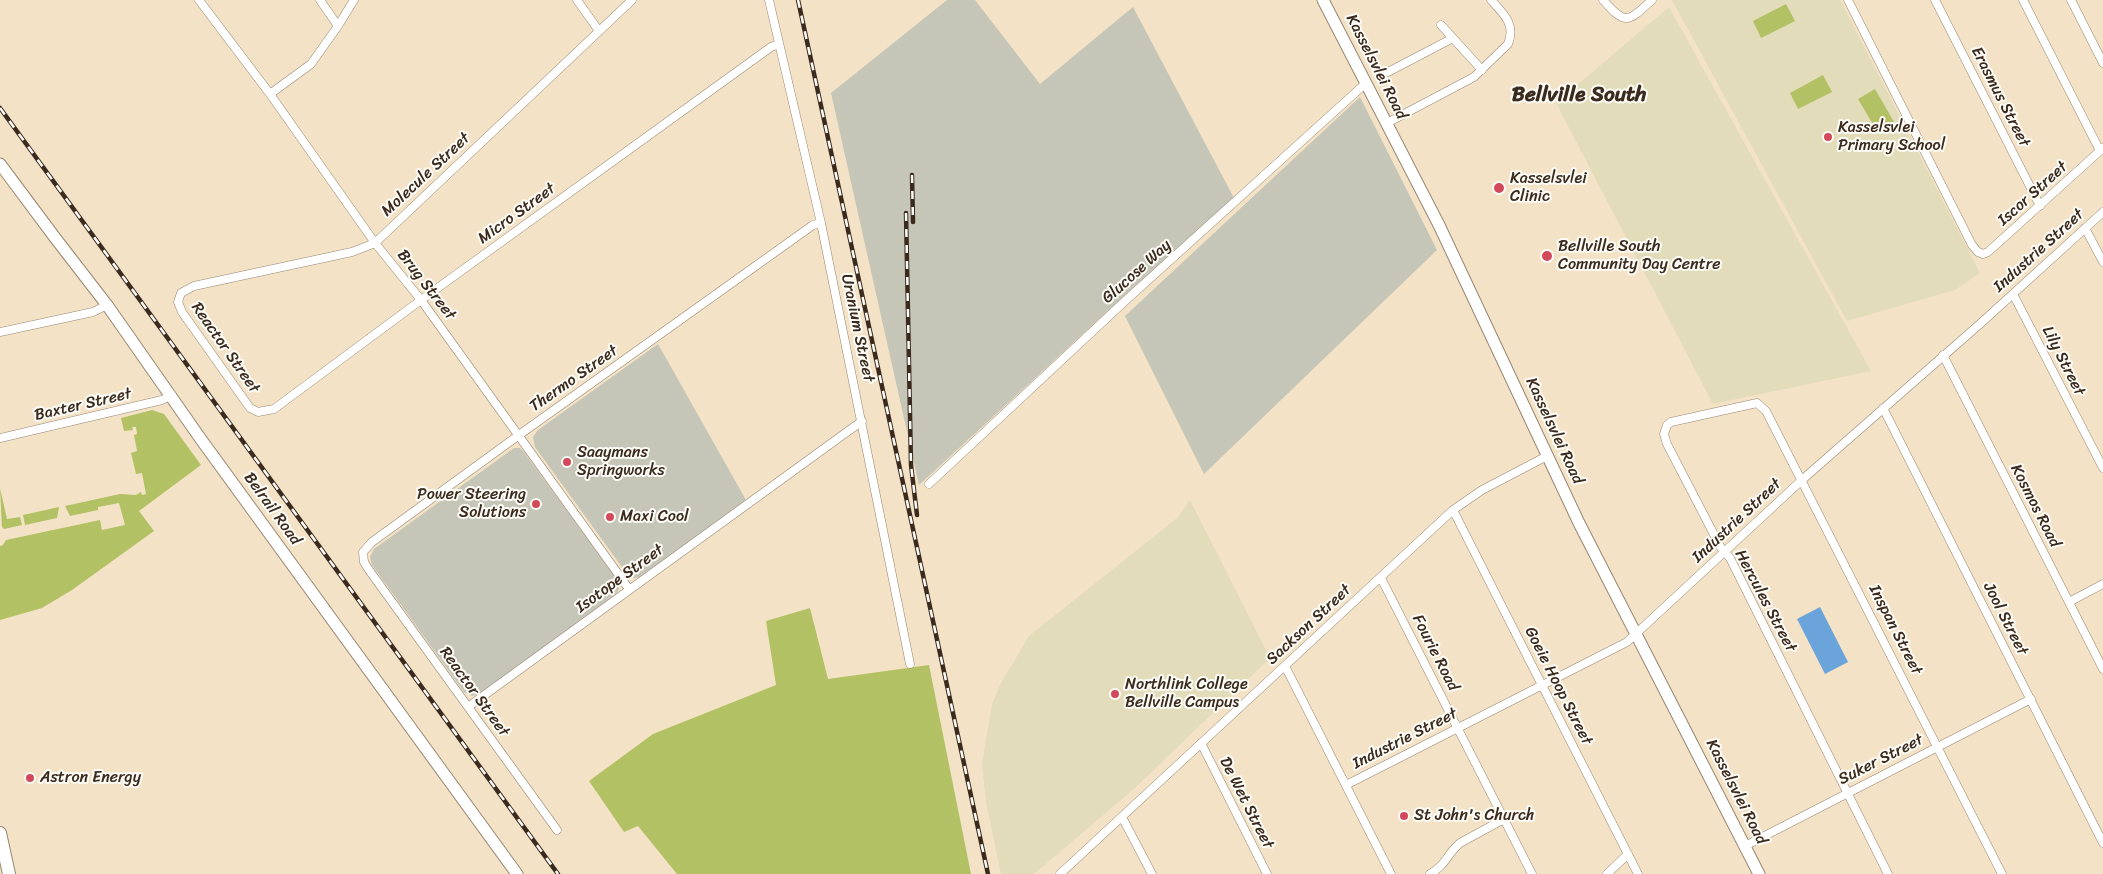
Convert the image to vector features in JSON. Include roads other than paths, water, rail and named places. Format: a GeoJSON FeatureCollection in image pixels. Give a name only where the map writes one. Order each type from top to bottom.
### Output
{"type":"FeatureCollection","features":[{"type":"Feature","properties":{"kind":"main road"},"geometry":{"type":"LineString","coordinates":[[0,833],[9,874]]}},
{"type":"Feature","properties":{"kind":"street","name":"Brug Street"},"geometry":{"type":"LineString","coordinates":[[199,0],[270,94],[375,243],[421,300],[629,589]]}},
{"type":"Feature","properties":{"kind":"street"},"geometry":{"type":"LineString","coordinates":[[320,0],[338,26]]}},
{"type":"Feature","properties":{"kind":"street"},"geometry":{"type":"LineString","coordinates":[[270,94],[311,64],[354,0]]}},
{"type":"Feature","properties":{"kind":"street"},"geometry":{"type":"LineString","coordinates":[[577,0],[599,31]]}},
{"type":"Feature","properties":{"kind":"street","name":"Molecule Street"},"geometry":{"type":"LineString","coordinates":[[194,286],[352,252],[375,243],[632,0]]}},
{"type":"Feature","properties":{"kind":"street","name":"Uranium Street"},"geometry":{"type":"LineString","coordinates":[[769,0],[821,223],[910,664]]}},
{"type":"Feature","properties":{"kind":"street","name":"Kasselsvlei Road"},"geometry":{"type":"LineString","coordinates":[[1324,0],[1464,276],[1547,456],[1759,874]]}},
{"type":"Feature","properties":{"kind":"street"},"geometry":{"type":"LineString","coordinates":[[1387,123],[1461,86],[1482,70],[1508,44],[1510,24],[1491,0]]}},
{"type":"Feature","properties":{"kind":"street"},"geometry":{"type":"LineString","coordinates":[[1602,0],[1614,13],[1620,17],[1628,18],[1634,16],[1652,0]]}},
{"type":"Feature","properties":{"kind":"street","name":"Iscor Street"},"geometry":{"type":"LineString","coordinates":[[1848,0],[1972,245],[1978,252],[1983,254],[1988,252],[2101,150]]}},
{"type":"Feature","properties":{"kind":"street","name":"Erasmus Street"},"geometry":{"type":"LineString","coordinates":[[1935,0],[2040,206]]}},
{"type":"Feature","properties":{"kind":"street"},"geometry":{"type":"LineString","coordinates":[[2022,0],[2101,150]]}},
{"type":"Feature","properties":{"kind":"street"},"geometry":{"type":"LineString","coordinates":[[2070,0],[2103,63]]}},
{"type":"Feature","properties":{"kind":"street"},"geometry":{"type":"LineString","coordinates":[[1441,24],[1482,70]]}},
{"type":"Feature","properties":{"kind":"street"},"geometry":{"type":"LineString","coordinates":[[1388,72],[1453,38]]}},
{"type":"Feature","properties":{"kind":"street","name":"Micro Street"},"geometry":{"type":"LineString","coordinates":[[274,409],[421,300],[771,47],[779,44]]}},
{"type":"Feature","properties":{"kind":"street","name":"Glucose Way"},"geometry":{"type":"LineString","coordinates":[[929,484],[1124,302],[1366,83]]}},
{"type":"Feature","properties":{"kind":"street","name":"Belrail Road"},"geometry":{"type":"LineString","coordinates":[[0,164],[107,305],[172,395],[200,438],[515,873]]}},
{"type":"Feature","properties":{"kind":"street","name":"Industrie Street"},"geometry":{"type":"LineString","coordinates":[[1346,785],[1627,642],[1803,479],[2103,212]]}},
{"type":"Feature","properties":{"kind":"street","name":"Thermo Street"},"geometry":{"type":"LineString","coordinates":[[369,570],[364,562],[364,552],[372,542],[814,225],[821,223]]}},
{"type":"Feature","properties":{"kind":"street"},"geometry":{"type":"LineString","coordinates":[[2086,228],[2103,262]]}},
{"type":"Feature","properties":{"kind":"street","name":"Reactor Street"},"geometry":{"type":"LineString","coordinates":[[194,286],[181,293],[178,302],[182,312],[250,408],[258,412],[274,409]]}},
{"type":"Feature","properties":{"kind":"street","name":"Lily Street"},"geometry":{"type":"LineString","coordinates":[[2013,294],[2103,468]]}},
{"type":"Feature","properties":{"kind":"street"},"geometry":{"type":"LineString","coordinates":[[0,332],[93,312],[107,305]]}},
{"type":"Feature","properties":{"kind":"street","name":"Kosmos Road"},"geometry":{"type":"LineString","coordinates":[[1943,355],[2103,668]]}},
{"type":"Feature","properties":{"kind":"street","name":"Baxter Street"},"geometry":{"type":"LineString","coordinates":[[0,438],[162,400],[172,395]]}},
{"type":"Feature","properties":{"kind":"street","name":"Inspan Street"},"geometry":{"type":"LineString","coordinates":[[1758,402],[1766,411],[1803,479],[2002,874]]}},
{"type":"Feature","properties":{"kind":"street","name":"Hercules Street"},"geometry":{"type":"LineString","coordinates":[[1758,402],[1676,420],[1667,425],[1664,434],[1720,548],[1730,558],[1888,874]]}},
{"type":"Feature","properties":{"kind":"street","name":"Jool Street"},"geometry":{"type":"LineString","coordinates":[[1883,408],[2103,843]]}},
{"type":"Feature","properties":{"kind":"street","name":"Isotope Street"},"geometry":{"type":"LineString","coordinates":[[468,707],[862,421]]}},
{"type":"Feature","properties":{"kind":"street","name":"Sackson Street"},"geometry":{"type":"LineString","coordinates":[[1060,874],[1453,510],[1478,493],[1547,456]]}},
{"type":"Feature","properties":{"kind":"street","name":"Goeie Hoop Street"},"geometry":{"type":"LineString","coordinates":[[1453,510],[1638,874]]}},
{"type":"Feature","properties":{"kind":"street","name":"Reactor Street"},"geometry":{"type":"LineString","coordinates":[[369,570],[557,830]]}},
{"type":"Feature","properties":{"kind":"street","name":"Fourie Road"},"geometry":{"type":"LineString","coordinates":[[1381,578],[1532,874]]}},
{"type":"Feature","properties":{"kind":"street"},"geometry":{"type":"LineString","coordinates":[[2069,602],[2103,584]]}},
{"type":"Feature","properties":{"kind":"street"},"geometry":{"type":"LineString","coordinates":[[1285,666],[1391,874]]}},
{"type":"Feature","properties":{"kind":"street","name":"Suker Street"},"geometry":{"type":"LineString","coordinates":[[1745,846],[2030,699]]}},
{"type":"Feature","properties":{"kind":"street","name":"De Wet Street"},"geometry":{"type":"LineString","coordinates":[[1201,744],[1267,874]]}},
{"type":"Feature","properties":{"kind":"street"},"geometry":{"type":"LineString","coordinates":[[1122,817],[1152,874]]}},
{"type":"Feature","properties":{"kind":"street"},"geometry":{"type":"LineString","coordinates":[[1430,874],[1442,866],[1454,848],[1460,843],[1504,819]]}},
{"type":"Feature","properties":{"kind":"street"},"geometry":{"type":"LineString","coordinates":[[1607,874],[1628,854]]}},
{"type":"Feature","properties":{"kind":"water"},"geometry":{"type":"Polygon","coordinates":[[[1820,607],[1848,662],[1825,674],[1797,619],[1820,607]]]}},
{"type":"Feature","properties":{"kind":"railway"},"geometry":{"type":"LineString","coordinates":[[798,0],[988,874]]}},
{"type":"Feature","properties":{"kind":"railway"},"geometry":{"type":"LineString","coordinates":[[0,108],[558,874]]}},
{"type":"Feature","properties":{"kind":"railway"},"geometry":{"type":"LineString","coordinates":[[912,175],[913,222]]}},
{"type":"Feature","properties":{"kind":"railway"},"geometry":{"type":"LineString","coordinates":[[906,213],[911,465],[917,515]]}},
{"type":"Feature","properties":{"kind":"place","name":"Kasselsvlei Primary School"},"geometry":{"type":"Point","coordinates":[1828,137]}},
{"type":"Feature","properties":{"kind":"place","name":"Kasselsvlei Clinic"},"geometry":{"type":"Point","coordinates":[1499,188]}},
{"type":"Feature","properties":{"kind":"place","name":"Bellville South Community Day Centre"},"geometry":{"type":"Point","coordinates":[1547,256]}},
{"type":"Feature","properties":{"kind":"place","name":"Saaymans Springworks"},"geometry":{"type":"Point","coordinates":[567,462]}},
{"type":"Feature","properties":{"kind":"place","name":"Power Steering Solutions"},"geometry":{"type":"Point","coordinates":[536,504]}},
{"type":"Feature","properties":{"kind":"place","name":"Maxi Cool"},"geometry":{"type":"Point","coordinates":[610,517]}},
{"type":"Feature","properties":{"kind":"place","name":"Northlink College Bellville Campus"},"geometry":{"type":"Point","coordinates":[1115,694]}},
{"type":"Feature","properties":{"kind":"place","name":"Astron Energy"},"geometry":{"type":"Point","coordinates":[30,778]}},
{"type":"Feature","properties":{"kind":"place","name":"St John's Church"},"geometry":{"type":"Point","coordinates":[1404,816]}},
{"type":"Feature","properties":{"kind":"district","name":"Bellville South"},"geometry":{"type":"Point","coordinates":[1579,96]}}]}
